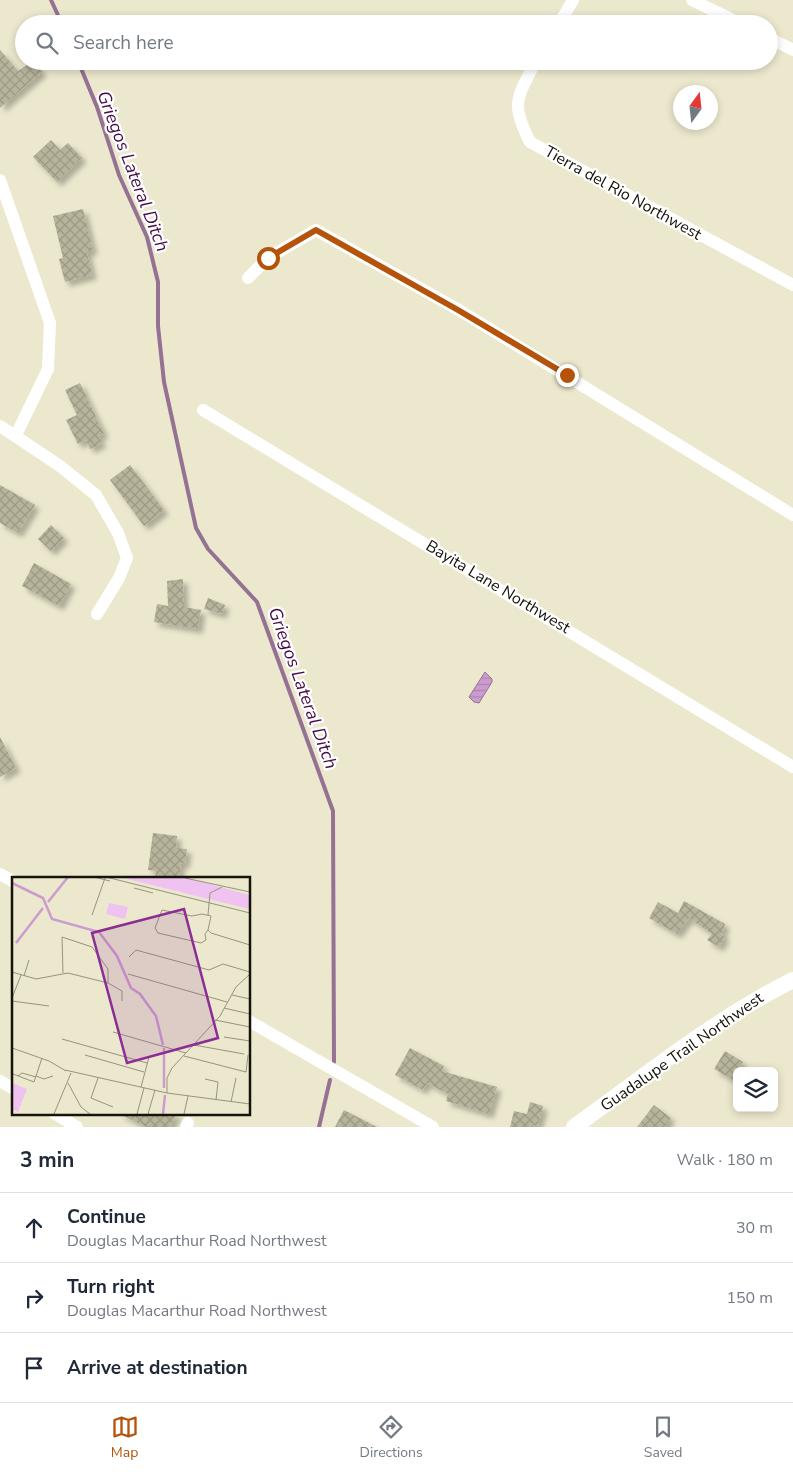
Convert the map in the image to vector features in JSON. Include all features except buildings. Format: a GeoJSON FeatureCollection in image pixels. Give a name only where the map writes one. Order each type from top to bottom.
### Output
{"type":"FeatureCollection","features":[{"type":"Feature","properties":{"kind":"street"},"geometry":{"type":"LineString","coordinates":[[564,15],[573,0]]}},
{"type":"Feature","properties":{"kind":"street"},"geometry":{"type":"LineString","coordinates":[[692,0],[723,15]]}},
{"type":"Feature","properties":{"kind":"street"},"geometry":{"type":"LineString","coordinates":[[778,42],[793,50]]}},
{"type":"Feature","properties":{"kind":"street","name":"Tierra del Rio Northwest"},"geometry":{"type":"LineString","coordinates":[[531,70],[518,96],[518,118],[530,142],[793,285]]}},
{"type":"Feature","properties":{"kind":"street"},"geometry":{"type":"LineString","coordinates":[[0,180],[50,323],[48,369],[16,435]]}},
{"type":"Feature","properties":{"kind":"street"},"geometry":{"type":"LineString","coordinates":[[248,278],[268,258],[316,230],[475,320],[793,515]]}},
{"type":"Feature","properties":{"kind":"street","name":"Bayita Lane Northwest"},"geometry":{"type":"LineString","coordinates":[[203,410],[793,767]]}},
{"type":"Feature","properties":{"kind":"street"},"geometry":{"type":"LineString","coordinates":[[0,426],[16,435],[96,495],[118,533],[127,558],[119,578],[97,614]]}},
{"type":"Feature","properties":{"kind":"street"},"geometry":{"type":"LineString","coordinates":[[0,874],[12,881]]}},
{"type":"Feature","properties":{"kind":"street","name":"Guadalupe Trail Northwest"},"geometry":{"type":"LineString","coordinates":[[574,1127],[764,994],[793,980]]}},
{"type":"Feature","properties":{"kind":"street"},"geometry":{"type":"LineString","coordinates":[[250,1022],[433,1127]]}},
{"type":"Feature","properties":{"kind":"street"},"geometry":{"type":"LineString","coordinates":[[0,1081],[12,1088]]}},
{"type":"Feature","properties":{"kind":"street"},"geometry":{"type":"LineString","coordinates":[[56,1114],[77,1127]]}},
{"type":"Feature","properties":{"kind":"shaded area"},"geometry":{"type":"Polygon","coordinates":[[[485,672],[492,679],[492,682],[479,703],[474,702],[469,697],[485,672]]]}},
{"type":"Feature","properties":{"kind":"waterway","name":"Griegos Lateral Ditch"},"geometry":{"type":"LineString","coordinates":[[51,0],[58,15]]}},
{"type":"Feature","properties":{"kind":"waterway","name":"Griegos Lateral Ditch"},"geometry":{"type":"LineString","coordinates":[[82,70],[97,107],[119,175],[147,237],[158,282],[158,326],[164,382],[196,528],[208,549],[257,602],[333,811],[334,1062]]}},
{"type":"Feature","properties":{"kind":"waterway","name":"Griegos Lateral Ditch"},"geometry":{"type":"LineString","coordinates":[[319,1127],[330,1080]]}},
{"type":"Feature","properties":{"kind":"route"},"geometry":{"type":"LineString","coordinates":[[268,258],[316,230],[458,310],[567,375]]}}]}
